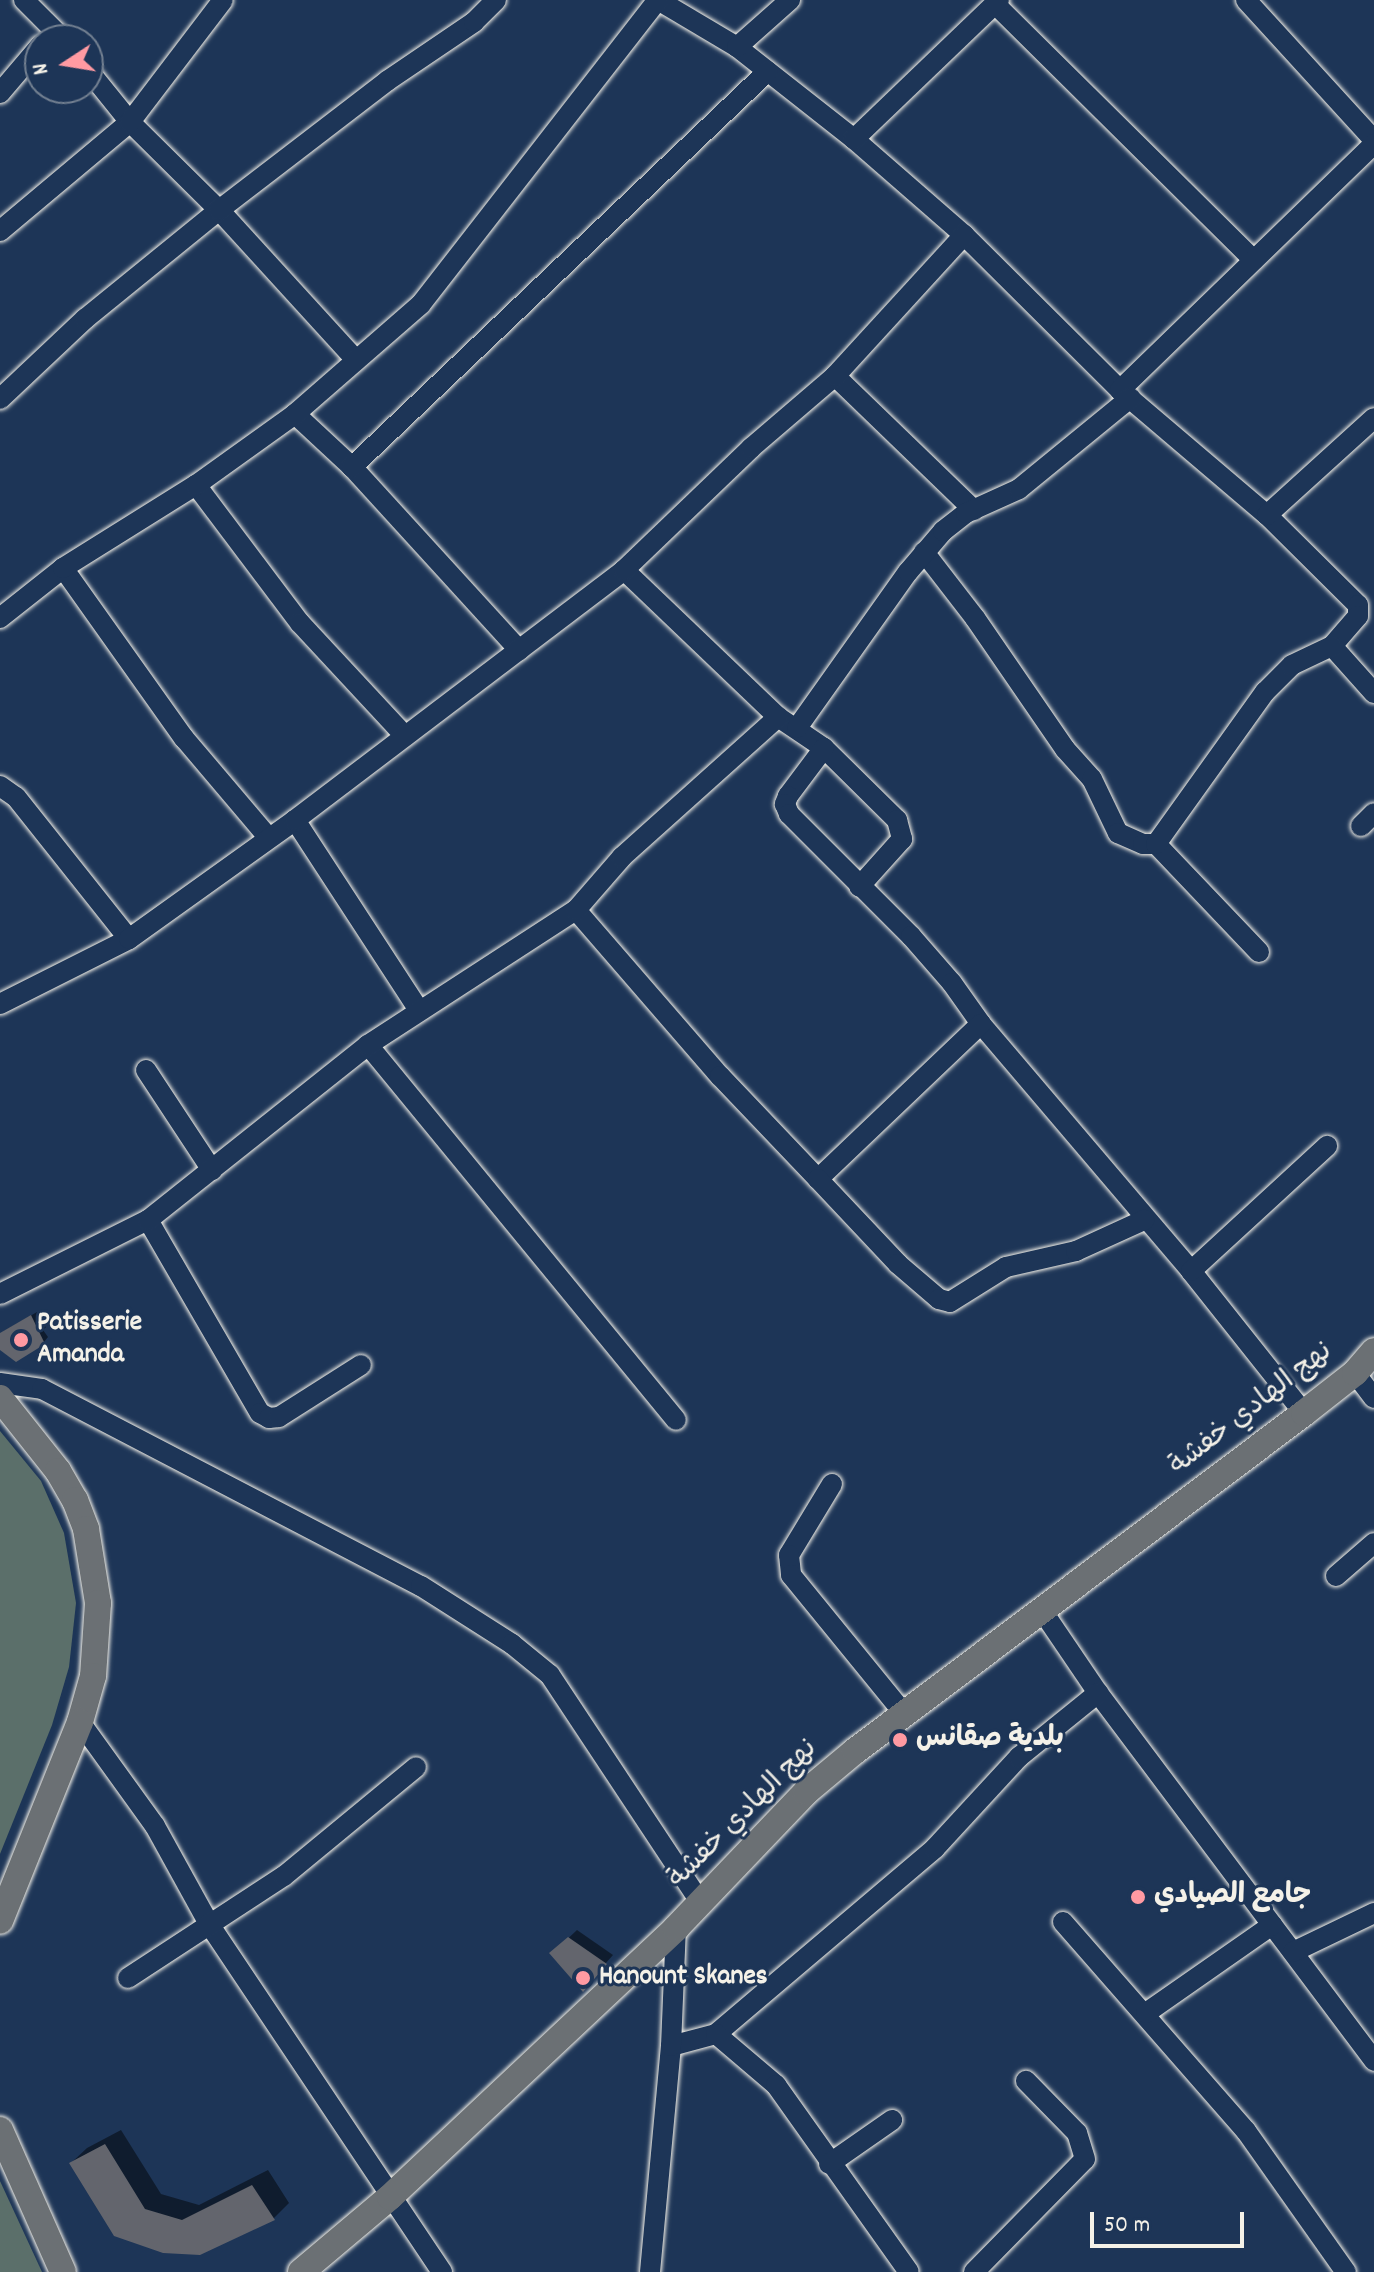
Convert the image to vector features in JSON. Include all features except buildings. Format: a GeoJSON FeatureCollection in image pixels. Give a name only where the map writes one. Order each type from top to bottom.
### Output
{"type":"FeatureCollection","features":[{"type":"Feature","properties":{"kind":"main road","name":"نهج الهادي خفشة"},"geometry":{"type":"LineString","coordinates":[[301,2272],[390,2197],[676,1928],[806,1792],[1304,1413],[1355,1373],[1374,1351]]}},
{"type":"Feature","properties":{"kind":"main road"},"geometry":{"type":"LineString","coordinates":[[0,1398],[58,1471],[86,1529],[98,1603],[98,1643],[93,1676],[80,1722],[0,1921]]}},
{"type":"Feature","properties":{"kind":"main road"},"geometry":{"type":"LineString","coordinates":[[0,2130],[58,2260],[77,2272]]}},
{"type":"Feature","properties":{"kind":"street"},"geometry":{"type":"LineString","coordinates":[[24,0],[44,24]]}},
{"type":"Feature","properties":{"kind":"street"},"geometry":{"type":"LineString","coordinates":[[0,231],[130,122],[223,0]]}},
{"type":"Feature","properties":{"kind":"street"},"geometry":{"type":"LineString","coordinates":[[0,399],[85,319],[219,210],[387,81],[474,22],[496,0]]}},
{"type":"Feature","properties":{"kind":"street"},"geometry":{"type":"LineString","coordinates":[[0,618],[63,568],[196,485],[295,414],[441,282],[537,153],[658,0],[737,47],[854,139],[964,235],[1125,394],[1267,515],[1358,605],[1358,616],[1332,646],[1292,665],[1265,692],[1156,844]]}},
{"type":"Feature","properties":{"kind":"street"},"geometry":{"type":"LineString","coordinates":[[737,47],[790,0]]}},
{"type":"Feature","properties":{"kind":"street"},"geometry":{"type":"LineString","coordinates":[[797,728],[924,552],[955,521],[1019,489],[1125,394],[1254,260],[1374,142],[1246,0]]}},
{"type":"Feature","properties":{"kind":"street"},"geometry":{"type":"LineString","coordinates":[[854,139],[997,2],[1254,260]]}},
{"type":"Feature","properties":{"kind":"street"},"geometry":{"type":"LineString","coordinates":[[0,93],[24,65]]}},
{"type":"Feature","properties":{"kind":"street"},"geometry":{"type":"LineString","coordinates":[[352,467],[768,71]]}},
{"type":"Feature","properties":{"kind":"street"},"geometry":{"type":"LineString","coordinates":[[104,90],[130,122],[219,210],[356,360]]}},
{"type":"Feature","properties":{"kind":"street"},"geometry":{"type":"LineString","coordinates":[[0,1004],[129,939],[295,820],[624,570],[751,448],[835,376],[964,235]]}},
{"type":"Feature","properties":{"kind":"street"},"geometry":{"type":"LineString","coordinates":[[835,376],[974,510]]}},
{"type":"Feature","properties":{"kind":"street"},"geometry":{"type":"LineString","coordinates":[[295,414],[352,467],[519,650]]}},
{"type":"Feature","properties":{"kind":"street"},"geometry":{"type":"LineString","coordinates":[[1267,515],[1374,418]]}},
{"type":"Feature","properties":{"kind":"street"},"geometry":{"type":"LineString","coordinates":[[196,485],[300,623],[405,736]]}},
{"type":"Feature","properties":{"kind":"street"},"geometry":{"type":"LineString","coordinates":[[924,552],[999,651],[1040,715],[1092,779],[1118,833],[1143,844],[1156,844],[1259,952]]}},
{"type":"Feature","properties":{"kind":"street"},"geometry":{"type":"LineString","coordinates":[[63,568],[184,738],[268,837]]}},
{"type":"Feature","properties":{"kind":"street"},"geometry":{"type":"LineString","coordinates":[[624,570],[778,717],[824,748],[897,820],[902,839],[859,887]]}},
{"type":"Feature","properties":{"kind":"street"},"geometry":{"type":"LineString","coordinates":[[1332,646],[1374,693]]}},
{"type":"Feature","properties":{"kind":"street"},"geometry":{"type":"LineString","coordinates":[[0,1294],[60,1267],[148,1220],[368,1045],[418,1009],[576,910],[622,857],[778,717]]}},
{"type":"Feature","properties":{"kind":"street"},"geometry":{"type":"LineString","coordinates":[[824,748],[788,796],[785,804],[789,814],[911,936],[952,983],[981,1024],[1144,1220],[1191,1271],[1304,1413]]}},
{"type":"Feature","properties":{"kind":"street"},"geometry":{"type":"LineString","coordinates":[[0,786],[16,797],[129,939]]}},
{"type":"Feature","properties":{"kind":"street"},"geometry":{"type":"LineString","coordinates":[[295,820],[418,1009]]}},
{"type":"Feature","properties":{"kind":"street"},"geometry":{"type":"LineString","coordinates":[[576,910],[720,1076],[898,1264],[939,1299],[950,1302],[1006,1267],[1076,1251],[1144,1220]]}},
{"type":"Feature","properties":{"kind":"street"},"geometry":{"type":"LineString","coordinates":[[818,1179],[981,1024]]}},
{"type":"Feature","properties":{"kind":"street"},"geometry":{"type":"LineString","coordinates":[[368,1045],[676,1420]]}},
{"type":"Feature","properties":{"kind":"street"},"geometry":{"type":"LineString","coordinates":[[146,1070],[212,1170]]}},
{"type":"Feature","properties":{"kind":"street"},"geometry":{"type":"LineString","coordinates":[[1191,1271],[1327,1146]]}},
{"type":"Feature","properties":{"kind":"street"},"geometry":{"type":"LineString","coordinates":[[148,1220],[260,1413],[269,1418],[279,1417],[361,1365]]}},
{"type":"Feature","properties":{"kind":"street"},"geometry":{"type":"LineString","coordinates":[[1355,1373],[1374,1398]]}},
{"type":"Feature","properties":{"kind":"street"},"geometry":{"type":"LineString","coordinates":[[0,1383],[42,1389],[421,1586],[512,1644],[550,1675],[701,1903]]}},
{"type":"Feature","properties":{"kind":"street"},"geometry":{"type":"LineString","coordinates":[[832,1484],[789,1555],[791,1575],[905,1715]]}},
{"type":"Feature","properties":{"kind":"street"},"geometry":{"type":"LineString","coordinates":[[1336,1576],[1374,1543]]}},
{"type":"Feature","properties":{"kind":"street"},"geometry":{"type":"LineString","coordinates":[[1043,1612],[1098,1693],[1374,2061]]}},
{"type":"Feature","properties":{"kind":"street"},"geometry":{"type":"LineString","coordinates":[[671,2046],[716,2034],[935,1848],[1019,1757],[1098,1693]]}},
{"type":"Feature","properties":{"kind":"street"},"geometry":{"type":"LineString","coordinates":[[80,1722],[155,1826],[209,1924],[442,2272]]}},
{"type":"Feature","properties":{"kind":"street"},"geometry":{"type":"LineString","coordinates":[[128,1978],[284,1876],[416,1767]]}},
{"type":"Feature","properties":{"kind":"street"},"geometry":{"type":"LineString","coordinates":[[1293,1952],[1374,1913]]}},
{"type":"Feature","properties":{"kind":"street"},"geometry":{"type":"LineString","coordinates":[[1063,1922],[1146,2013],[1246,2131],[1346,2272]]}},
{"type":"Feature","properties":{"kind":"street"},"geometry":{"type":"LineString","coordinates":[[1146,2013],[1272,1925]]}},
{"type":"Feature","properties":{"kind":"street"},"geometry":{"type":"LineString","coordinates":[[650,2272],[671,2046],[676,1928]]}},
{"type":"Feature","properties":{"kind":"street"},"geometry":{"type":"LineString","coordinates":[[716,2034],[776,2085],[829,2164],[909,2272]]}},
{"type":"Feature","properties":{"kind":"street"},"geometry":{"type":"LineString","coordinates":[[974,2272],[1076,2172],[1085,2159],[1077,2133],[1026,2081]]}},
{"type":"Feature","properties":{"kind":"street"},"geometry":{"type":"LineString","coordinates":[[829,2164],[892,2120]]}},
{"type":"Feature","properties":{"kind":"green space"},"geometry":{"type":"Polygon","coordinates":[[[0,1431],[41,1481],[64,1533],[76,1603],[69,1667],[52,1725],[0,1854],[0,1431]]]}},
{"type":"Feature","properties":{"kind":"green space"},"geometry":{"type":"Polygon","coordinates":[[[0,2181],[42,2272],[0,2272],[0,2181]]]}},
{"type":"Feature","properties":{"kind":"place","name":"Patisserie Amanda"},"geometry":{"type":"Point","coordinates":[21,1340]}},
{"type":"Feature","properties":{"kind":"place","name":"بلدية صقانس"},"geometry":{"type":"Point","coordinates":[900,1740]}},
{"type":"Feature","properties":{"kind":"place","name":"جامع الصيادي"},"geometry":{"type":"Point","coordinates":[1138,1897]}},
{"type":"Feature","properties":{"kind":"place","name":"Hanount Skanes"},"geometry":{"type":"Point","coordinates":[583,1978]}}]}
